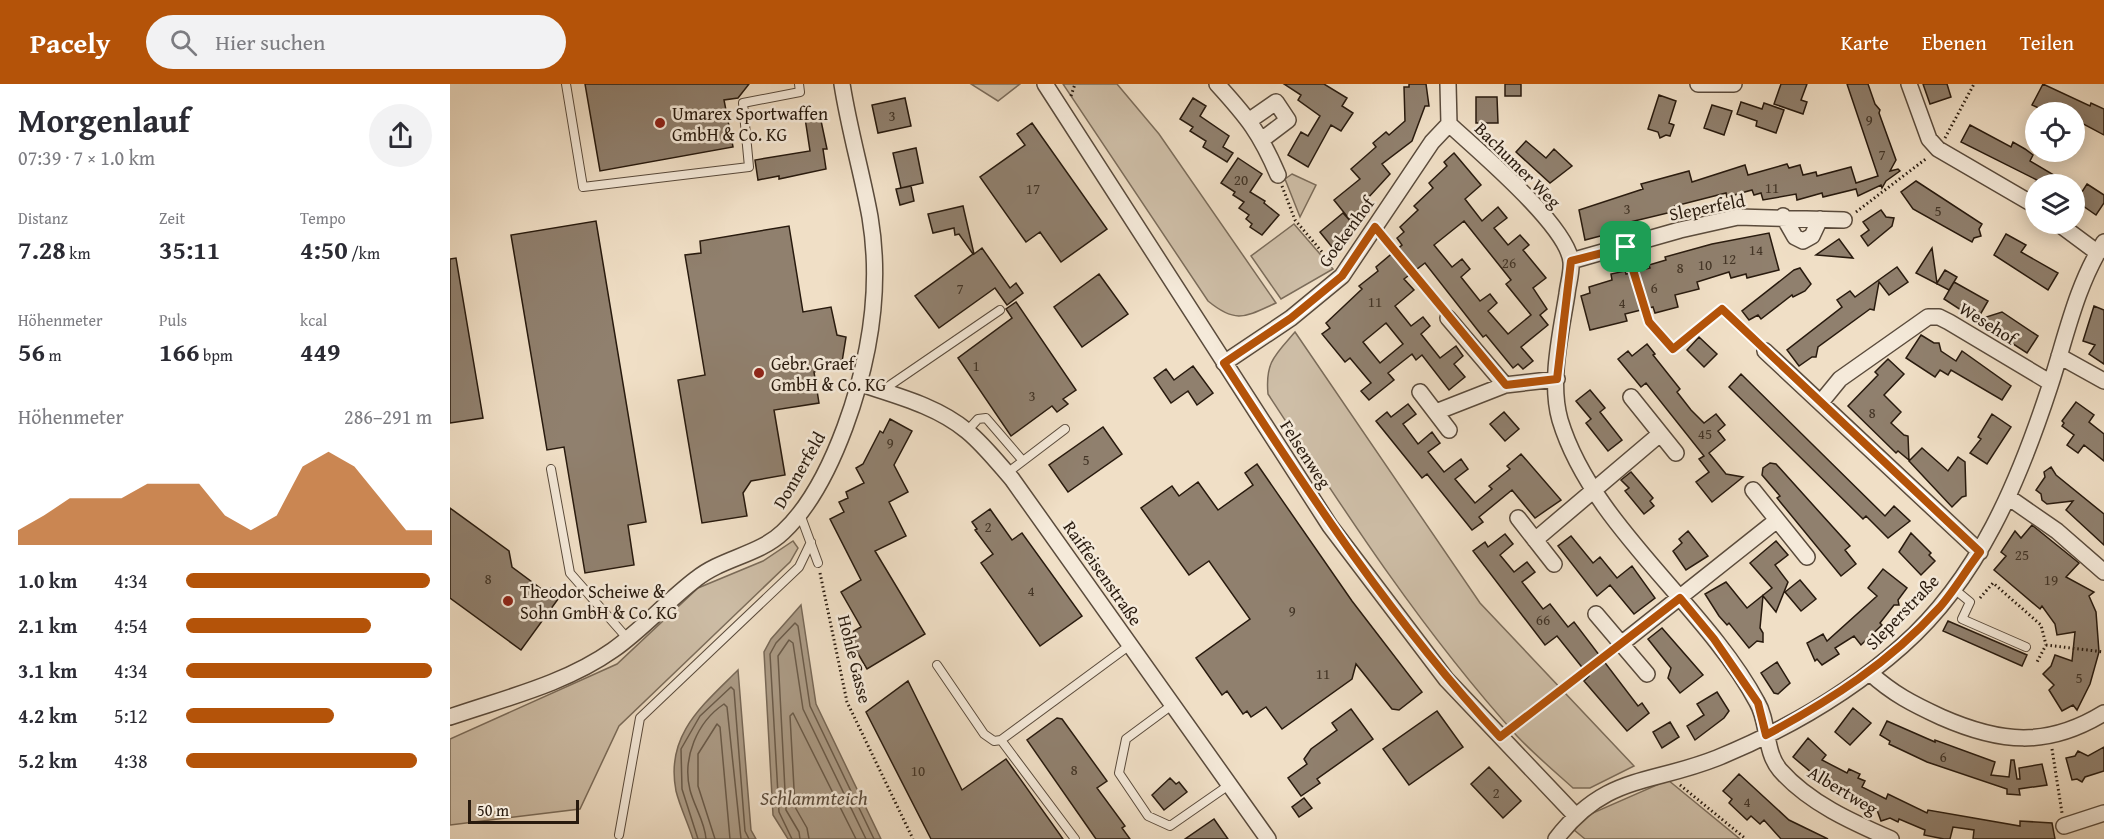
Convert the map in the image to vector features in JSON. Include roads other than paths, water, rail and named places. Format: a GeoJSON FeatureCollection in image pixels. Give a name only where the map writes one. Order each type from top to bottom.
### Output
{"type":"FeatureCollection","features":[{"type":"Feature","properties":{"kind":"street","name":"Donnerfeld"},"geometry":{"type":"LineString","coordinates":[[450,717],[569,675],[614,650],[698,577],[758,549],[783,532],[800,513],[835,453],[861,384],[871,337],[875,281],[870,219],[842,84]]}},
{"type":"Feature","properties":{"kind":"street","name":"Felsenweg"},"geometry":{"type":"LineString","coordinates":[[1045,84],[1330,526],[1446,679],[1575,815]]}},
{"type":"Feature","properties":{"kind":"street"},"geometry":{"type":"LineString","coordinates":[[1217,84],[1250,120],[1263,139],[1278,176]]}},
{"type":"Feature","properties":{"kind":"street","name":"Bachumer Weg"},"geometry":{"type":"LineString","coordinates":[[1449,84],[1449,124],[1528,197],[1555,231],[1571,261]]}},
{"type":"Feature","properties":{"kind":"street"},"geometry":{"type":"LineString","coordinates":[[1698,84],[1734,84]]}},
{"type":"Feature","properties":{"kind":"street"},"geometry":{"type":"LineString","coordinates":[[1909,84],[1929,139],[1938,149],[2025,200]]}},
{"type":"Feature","properties":{"kind":"street"},"geometry":{"type":"LineString","coordinates":[[1250,120],[1276,102],[1288,120],[1263,139]]}},
{"type":"Feature","properties":{"kind":"street","name":"Goekenhof"},"geometry":{"type":"LineString","coordinates":[[1224,363],[1291,318],[1342,276],[1432,142],[1449,124]]}},
{"type":"Feature","properties":{"kind":"street"},"geometry":{"type":"LineString","coordinates":[[1783,216],[1795,237],[1803,241],[1812,236],[1820,219]]}},
{"type":"Feature","properties":{"kind":"street","name":"Sleperfeld"},"geometry":{"type":"LineString","coordinates":[[1571,261],[1680,230],[1738,217],[1783,216],[1844,220]]}},
{"type":"Feature","properties":{"kind":"street"},"geometry":{"type":"LineString","coordinates":[[2077,234],[2101,247]]}},
{"type":"Feature","properties":{"kind":"street","name":"Sleperstraße"},"geometry":{"type":"LineString","coordinates":[[1556,839],[1575,815],[1596,799],[1626,784],[1716,758],[1766,735],[1835,697],[1870,673],[1905,644],[1953,588],[1980,552],[2008,497],[2028,452],[2076,301],[2101,247]]}},
{"type":"Feature","properties":{"kind":"street"},"geometry":{"type":"LineString","coordinates":[[1571,261],[1557,379],[1560,418],[1570,445],[1594,491],[1714,639],[1758,703],[1766,735]]}},
{"type":"Feature","properties":{"kind":"street","name":"Wesehof"},"geometry":{"type":"LineString","coordinates":[[1822,401],[1840,379],[1928,317],[1939,317],[1949,321],[2051,383]]}},
{"type":"Feature","properties":{"kind":"street"},"geometry":{"type":"LineString","coordinates":[[1448,318],[1506,385]]}},
{"type":"Feature","properties":{"kind":"street"},"geometry":{"type":"LineString","coordinates":[[1765,351],[1822,401],[1980,552]]}},
{"type":"Feature","properties":{"kind":"street"},"geometry":{"type":"LineString","coordinates":[[2059,356],[2104,381]]}},
{"type":"Feature","properties":{"kind":"street"},"geometry":{"type":"LineString","coordinates":[[1436,412],[1506,385],[1557,379]]}},
{"type":"Feature","properties":{"kind":"street","name":"Raiffeisenstraße"},"geometry":{"type":"LineString","coordinates":[[861,384],[918,404],[951,419],[968,431],[1006,473],[1268,839]]}},
{"type":"Feature","properties":{"kind":"street"},"geometry":{"type":"LineString","coordinates":[[1420,392],[1449,429]]}},
{"type":"Feature","properties":{"kind":"street"},"geometry":{"type":"LineString","coordinates":[[1631,397],[1676,453]]}},
{"type":"Feature","properties":{"kind":"street"},"geometry":{"type":"LineString","coordinates":[[1535,540],[1660,434]]}},
{"type":"Feature","properties":{"kind":"street"},"geometry":{"type":"LineString","coordinates":[[1753,490],[1807,557]]}},
{"type":"Feature","properties":{"kind":"street"},"geometry":{"type":"LineString","coordinates":[[2008,497],[2057,531],[2104,572]]}},
{"type":"Feature","properties":{"kind":"street"},"geometry":{"type":"LineString","coordinates":[[1518,518],[1554,564]]}},
{"type":"Feature","properties":{"kind":"street"},"geometry":{"type":"LineString","coordinates":[[1620,643],[1777,520]]}},
{"type":"Feature","properties":{"kind":"street"},"geometry":{"type":"LineString","coordinates":[[1596,614],[1647,674]]}},
{"type":"Feature","properties":{"kind":"street"},"geometry":{"type":"LineString","coordinates":[[1870,673],[1893,694],[1986,735],[2013,739],[2050,737],[2080,728],[2104,713]]}},
{"type":"Feature","properties":{"kind":"street","name":"Albertweg"},"geometry":{"type":"LineString","coordinates":[[1766,735],[1778,767],[1792,783],[1858,825],[1891,839]]}},
{"type":"Feature","properties":{"kind":"street"},"geometry":{"type":"LineString","coordinates":[[2064,826],[2104,813]]}},
{"type":"Feature","properties":{"kind":"lane"},"geometry":{"type":"LineString","coordinates":[[566,84],[583,187],[749,167],[743,103],[800,92],[799,84]]}},
{"type":"Feature","properties":{"kind":"lane"},"geometry":{"type":"LineString","coordinates":[[882,391],[1000,310]]}},
{"type":"Feature","properties":{"kind":"lane"},"geometry":{"type":"LineString","coordinates":[[968,431],[978,419],[986,418],[1023,461]]}},
{"type":"Feature","properties":{"kind":"lane"},"geometry":{"type":"LineString","coordinates":[[1006,473],[1065,429]]}},
{"type":"Feature","properties":{"kind":"lane"},"geometry":{"type":"LineString","coordinates":[[551,469],[570,573],[627,638]]}},
{"type":"Feature","properties":{"kind":"lane"},"geometry":{"type":"LineString","coordinates":[[800,513],[818,563]]}},
{"type":"Feature","properties":{"kind":"lane"},"geometry":{"type":"LineString","coordinates":[[619,835],[640,718],[799,567],[811,542]]}},
{"type":"Feature","properties":{"kind":"lane"},"geometry":{"type":"LineString","coordinates":[[1953,588],[1970,602],[1962,619],[2026,647]]}},
{"type":"Feature","properties":{"kind":"lane"},"geometry":{"type":"LineString","coordinates":[[936,665],[984,734],[994,741],[1001,740],[1130,645]]}},
{"type":"Feature","properties":{"kind":"lane"},"geometry":{"type":"LineString","coordinates":[[1172,705],[1126,739],[1119,773],[1148,816],[1170,826],[1229,785]]}},
{"type":"Feature","properties":{"kind":"lane"},"geometry":{"type":"LineString","coordinates":[[1001,740],[1075,839]]}},
{"type":"Feature","properties":{"kind":"water","name":"Schlammteich"},"geometry":{"type":"Polygon","coordinates":[[[801,605],[816,704],[881,839],[788,839],[773,815],[764,652],[771,639],[801,605]]]}},
{"type":"Feature","properties":{"kind":"water","name":"Schlammteich"},"geometry":{"type":"Polygon","coordinates":[[[738,670],[751,830],[756,839],[693,839],[676,791],[674,771],[676,754],[689,723],[738,670]]]}},
{"type":"Feature","properties":{"kind":"place","name":"Umarex Sportwaffen GmbH & Co. KG"},"geometry":{"type":"Point","coordinates":[660,123]}},
{"type":"Feature","properties":{"kind":"place","name":"Gebr. Graef GmbH & Co. KG"},"geometry":{"type":"Point","coordinates":[759,373]}},
{"type":"Feature","properties":{"kind":"place","name":"Theodor Scheiwe & Sohn GmbH & Co. KG"},"geometry":{"type":"Point","coordinates":[508,601]}}]}
